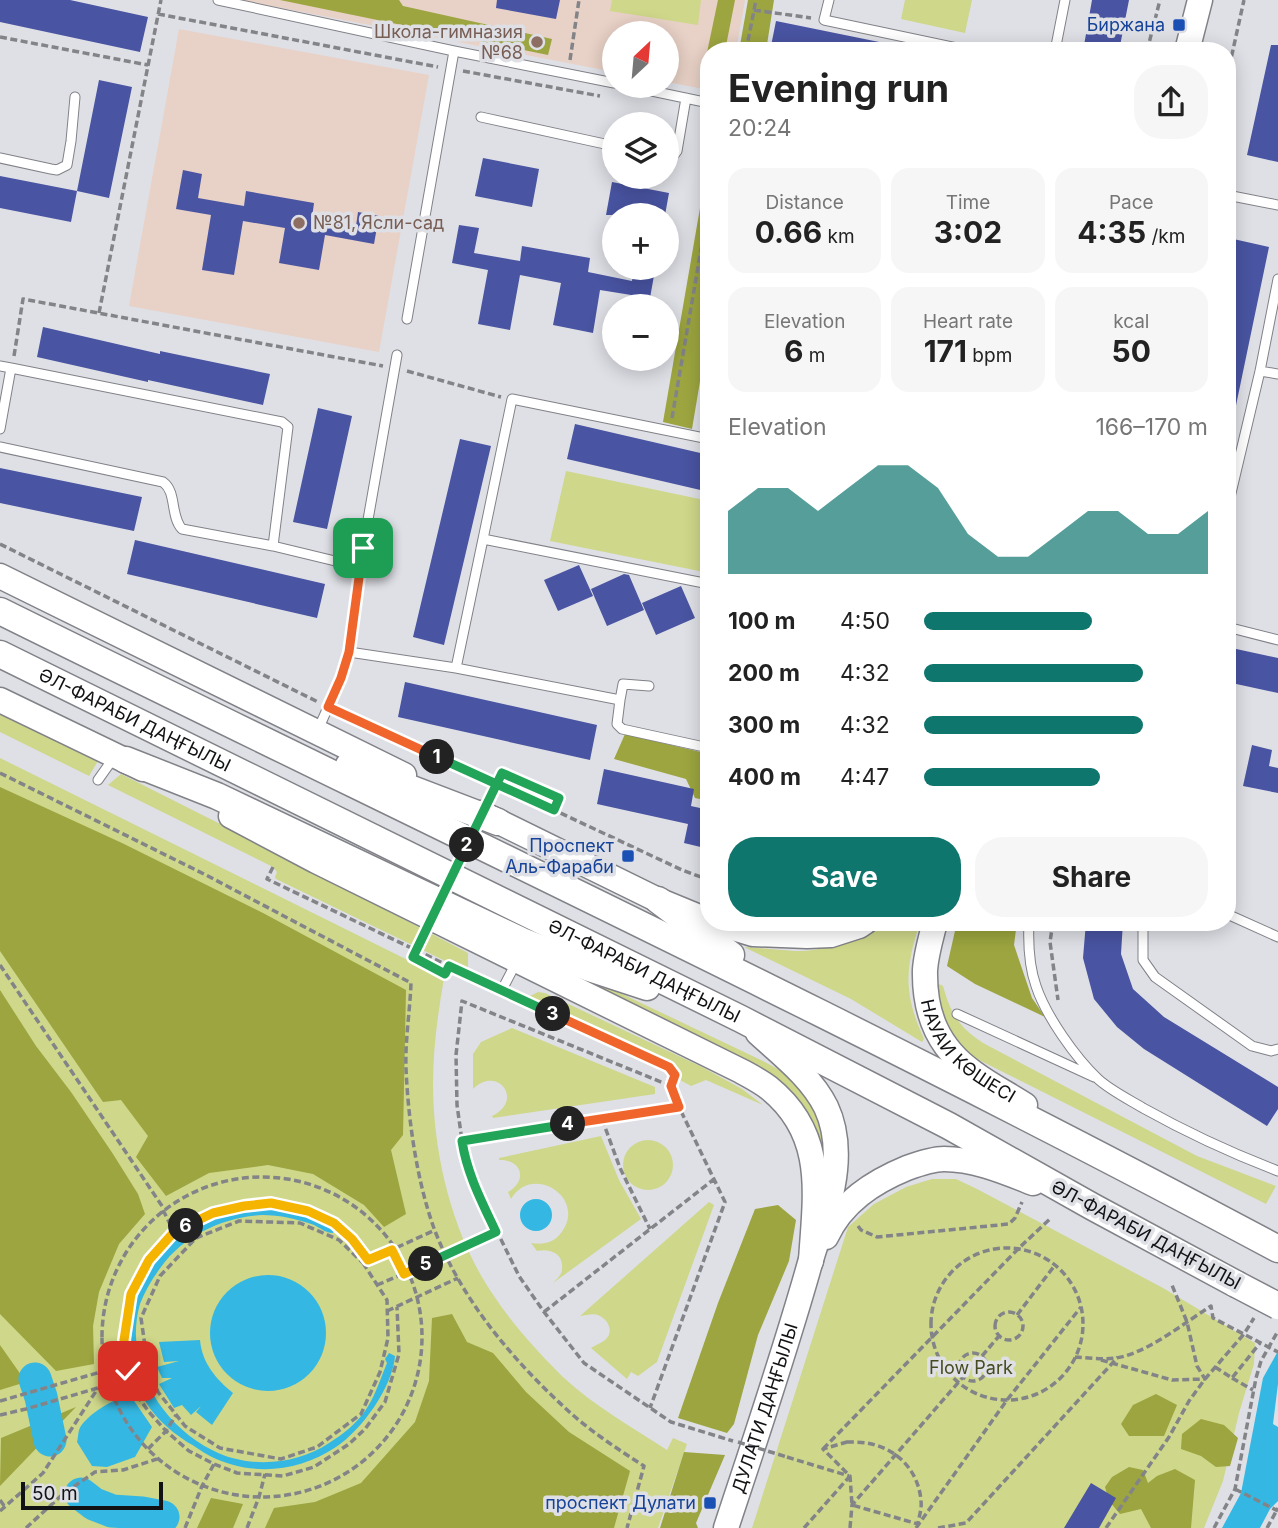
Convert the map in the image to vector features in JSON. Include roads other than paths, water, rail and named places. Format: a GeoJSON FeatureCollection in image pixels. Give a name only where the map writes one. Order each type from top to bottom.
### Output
{"type":"FeatureCollection","features":[{"type":"Feature","properties":{"kind":"main road"},"geometry":{"type":"LineString","coordinates":[[0,611],[786,995],[1118,1163],[1269,1244]]}},
{"type":"Feature","properties":{"kind":"main road","name":"ӘЛ-ФАРАБИ ДАҢҒЫЛЫ"},"geometry":{"type":"LineString","coordinates":[[0,654],[741,1019],[949,1126],[1236,1284],[1268,1309]]}},
{"type":"Feature","properties":{"kind":"main road"},"geometry":{"type":"LineString","coordinates":[[185,702],[498,822]]}},
{"type":"Feature","properties":{"kind":"main road"},"geometry":{"type":"LineString","coordinates":[[121,757],[217,796],[522,941],[589,968],[741,1019]]}},
{"type":"Feature","properties":{"kind":"main road"},"geometry":{"type":"LineString","coordinates":[[658,900],[786,995]]}},
{"type":"Feature","properties":{"kind":"street"},"geometry":{"type":"LineString","coordinates":[[1190,42],[1200,0]]}},
{"type":"Feature","properties":{"kind":"street"},"geometry":{"type":"LineString","coordinates":[[0,576],[498,822],[658,900],[700,917]]}},
{"type":"Feature","properties":{"kind":"street"},"geometry":{"type":"LineString","coordinates":[[0,700],[121,757],[316,861],[741,1070],[767,1087],[786,1104],[799,1122],[810,1145],[814,1169],[811,1261]]}},
{"type":"Feature","properties":{"kind":"street"},"geometry":{"type":"LineString","coordinates":[[743,931],[753,934],[807,936],[831,935],[843,931]]}},
{"type":"Feature","properties":{"kind":"street","name":"НАУАИ КӨШЕСІ"},"geometry":{"type":"LineString","coordinates":[[933,931],[925,968],[926,992],[931,1021],[942,1042],[973,1072],[1118,1163]]}},
{"type":"Feature","properties":{"kind":"street"},"geometry":{"type":"LineString","coordinates":[[741,1019],[814,1087],[827,1108],[834,1130],[835,1172],[803,1289]]}},
{"type":"Feature","properties":{"kind":"street"},"geometry":{"type":"LineString","coordinates":[[803,1289],[830,1230],[842,1212],[862,1191],[887,1176],[917,1165],[942,1159],[964,1161],[1002,1171],[1093,1207]]}},
{"type":"Feature","properties":{"kind":"street","name":"ДУЛАТИ ДАҢҒЫЛЫ"},"geometry":{"type":"LineString","coordinates":[[726,1528],[803,1289]]}},
{"type":"Feature","properties":{"kind":"lane"},"geometry":{"type":"LineString","coordinates":[[218,0],[602,80]]}},
{"type":"Feature","properties":{"kind":"lane"},"geometry":{"type":"LineString","coordinates":[[829,0],[824,20],[928,42]]}},
{"type":"Feature","properties":{"kind":"lane"},"geometry":{"type":"LineString","coordinates":[[1057,42],[1065,0]]}},
{"type":"Feature","properties":{"kind":"lane"},"geometry":{"type":"LineString","coordinates":[[407,319],[454,51]]}},
{"type":"Feature","properties":{"kind":"lane"},"geometry":{"type":"LineString","coordinates":[[0,159],[57,170],[67,165],[75,97]]}},
{"type":"Feature","properties":{"kind":"lane"},"geometry":{"type":"LineString","coordinates":[[679,97],[700,101]]}},
{"type":"Feature","properties":{"kind":"lane"},"geometry":{"type":"LineString","coordinates":[[679,139],[686,98]]}},
{"type":"Feature","properties":{"kind":"lane"},"geometry":{"type":"LineString","coordinates":[[481,117],[602,143]]}},
{"type":"Feature","properties":{"kind":"lane"},"geometry":{"type":"LineString","coordinates":[[1236,197],[1278,205]]}},
{"type":"Feature","properties":{"kind":"lane"},"geometry":{"type":"LineString","coordinates":[[1236,472],[1278,279]]}},
{"type":"Feature","properties":{"kind":"lane"},"geometry":{"type":"LineString","coordinates":[[317,732],[341,678],[349,652],[360,567],[397,355]]}},
{"type":"Feature","properties":{"kind":"lane"},"geometry":{"type":"LineString","coordinates":[[0,366],[285,424],[288,427],[273,545]]}},
{"type":"Feature","properties":{"kind":"lane"},"geometry":{"type":"LineString","coordinates":[[0,429],[11,369]]}},
{"type":"Feature","properties":{"kind":"lane"},"geometry":{"type":"LineString","coordinates":[[1260,370],[1278,374]]}},
{"type":"Feature","properties":{"kind":"lane"},"geometry":{"type":"LineString","coordinates":[[456,668],[512,399],[700,437]]}},
{"type":"Feature","properties":{"kind":"lane"},"geometry":{"type":"LineString","coordinates":[[0,447],[163,482],[170,490],[176,523],[190,532],[273,545],[360,567]]}},
{"type":"Feature","properties":{"kind":"lane"},"geometry":{"type":"LineString","coordinates":[[483,539],[700,582]]}},
{"type":"Feature","properties":{"kind":"lane"},"geometry":{"type":"LineString","coordinates":[[1236,630],[1278,640]]}},
{"type":"Feature","properties":{"kind":"lane"},"geometry":{"type":"LineString","coordinates":[[349,652],[456,668],[620,700]]}},
{"type":"Feature","properties":{"kind":"lane"},"geometry":{"type":"LineString","coordinates":[[649,686],[623,684],[618,727],[700,746]]}},
{"type":"Feature","properties":{"kind":"lane"},"geometry":{"type":"LineString","coordinates":[[98,780],[121,757]]}},
{"type":"Feature","properties":{"kind":"lane"},"geometry":{"type":"LineString","coordinates":[[1236,918],[1278,937]]}},
{"type":"Feature","properties":{"kind":"lane"},"geometry":{"type":"LineString","coordinates":[[1028,931],[1031,968],[1036,987],[1067,1043],[1099,1079]]}},
{"type":"Feature","properties":{"kind":"lane"},"geometry":{"type":"LineString","coordinates":[[1143,931],[1143,960],[1155,977],[1252,1046],[1271,1051],[1278,1049]]}},
{"type":"Feature","properties":{"kind":"lane"},"geometry":{"type":"LineString","coordinates":[[504,990],[517,960]]}},
{"type":"Feature","properties":{"kind":"lane"},"geometry":{"type":"LineString","coordinates":[[957,1014],[1099,1079],[1132,1102],[1207,1142],[1278,1171]]}},
{"type":"Feature","properties":{"kind":"water"},"geometry":{"type":"Polygon","coordinates":[[[536,1199],[547,1204],[552,1215],[547,1226],[536,1231],[525,1226],[520,1215],[525,1204],[536,1199]]]}},
{"type":"Feature","properties":{"kind":"water"},"geometry":{"type":"Polygon","coordinates":[[[277,1207],[322,1220],[334,1229],[333,1233],[295,1219],[262,1215],[233,1220],[205,1230],[181,1246],[158,1272],[140,1304],[136,1326],[137,1348],[150,1389],[177,1425],[212,1450],[226,1456],[256,1462],[302,1456],[344,1433],[368,1406],[387,1363],[385,1359],[389,1353],[395,1356],[389,1380],[382,1393],[366,1419],[346,1439],[306,1462],[274,1469],[258,1469],[226,1463],[210,1456],[180,1437],[155,1415],[138,1384],[134,1367],[132,1329],[139,1291],[157,1257],[170,1243],[185,1231],[218,1216],[277,1207]]]}},
{"type":"Feature","properties":{"kind":"water"},"geometry":{"type":"Polygon","coordinates":[[[268,1275],[290,1279],[309,1292],[322,1311],[326,1333],[322,1355],[309,1374],[290,1387],[268,1391],[246,1387],[227,1374],[214,1355],[210,1333],[214,1311],[227,1292],[246,1279],[268,1275]]]}},
{"type":"Feature","properties":{"kind":"water"},"geometry":{"type":"Polygon","coordinates":[[[200,1340],[211,1370],[233,1393],[212,1425],[196,1412],[201,1406],[191,1415],[182,1405],[174,1408],[159,1384],[172,1378],[162,1378],[157,1367],[179,1361],[164,1362],[159,1342],[200,1340]]]}},
{"type":"Feature","properties":{"kind":"water"},"geometry":{"type":"Polygon","coordinates":[[[1278,1351],[1278,1384],[1273,1424],[1278,1427],[1278,1501],[1270,1509],[1260,1528],[1222,1528],[1241,1493],[1263,1378],[1278,1351]]]}},
{"type":"Feature","properties":{"kind":"water"},"geometry":{"type":"Polygon","coordinates":[[[130,1395],[152,1427],[135,1457],[107,1467],[92,1466],[77,1442],[79,1430],[87,1419],[101,1408],[130,1395]]]}},
{"type":"Feature","properties":{"kind":"waterway"},"geometry":{"type":"LineString","coordinates":[[35,1379],[50,1440]]}},
{"type":"Feature","properties":{"kind":"waterway"},"geometry":{"type":"LineString","coordinates":[[81,1494],[94,1504],[112,1511],[163,1517]]}},
{"type":"Feature","properties":{"kind":"place","name":"Биржана"},"geometry":{"type":"Point","coordinates":[1179,25]}},
{"type":"Feature","properties":{"kind":"place","name":"Школа-гимназия №68"},"geometry":{"type":"Point","coordinates":[537,42]}},
{"type":"Feature","properties":{"kind":"place","name":"№81, Ясли-сад"},"geometry":{"type":"Point","coordinates":[299,223]}},
{"type":"Feature","properties":{"kind":"place","name":"Проспект Аль-Фараби"},"geometry":{"type":"Point","coordinates":[628,856]}},
{"type":"Feature","properties":{"kind":"place","name":"проспект Дулати"},"geometry":{"type":"Point","coordinates":[710,1503]}},
{"type":"Feature","properties":{"kind":"park label","name":"Flow Park"},"geometry":{"type":"Point","coordinates":[971,1368]}}]}
